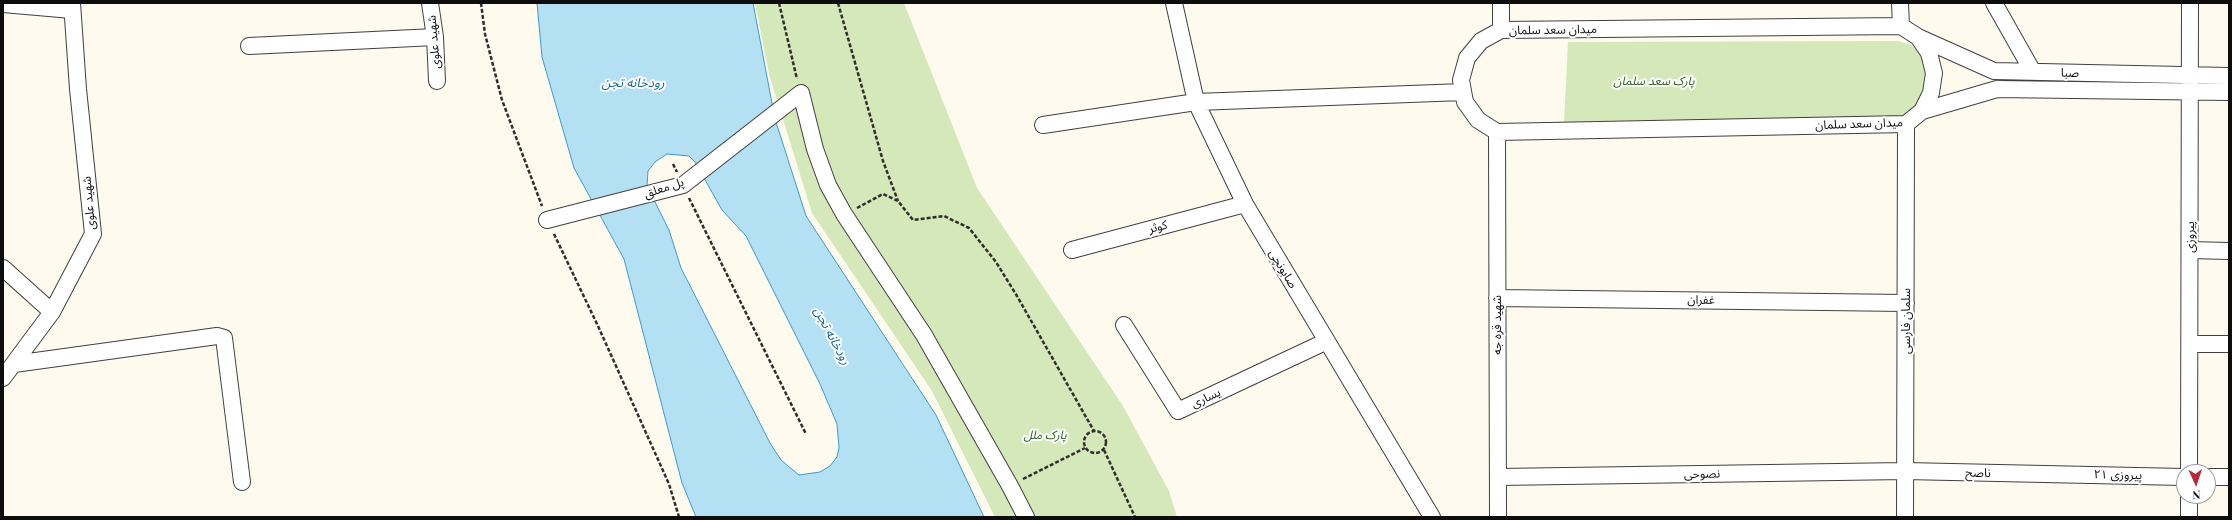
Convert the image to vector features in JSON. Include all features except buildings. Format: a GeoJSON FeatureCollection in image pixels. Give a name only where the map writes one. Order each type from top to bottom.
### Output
{"type":"FeatureCollection","features":[{"type":"Feature","properties":{"kind":"street","name":"شهید علوی"},"geometry":{"type":"LineString","coordinates":[[430,3],[435,36],[437,81]]}},
{"type":"Feature","properties":{"kind":"street","name":"صابونچی"},"geometry":{"type":"LineString","coordinates":[[1174,3],[1196,102],[1245,204],[1432,517]]}},
{"type":"Feature","properties":{"kind":"street"},"geometry":{"type":"LineString","coordinates":[[1500,3],[1501,30]]}},
{"type":"Feature","properties":{"kind":"street"},"geometry":{"type":"LineString","coordinates":[[1900,3],[1901,26]]}},
{"type":"Feature","properties":{"kind":"street"},"geometry":{"type":"LineString","coordinates":[[1994,3],[2033,72]]}},
{"type":"Feature","properties":{"kind":"street","name":"پیروزی"},"geometry":{"type":"LineString","coordinates":[[2189,464],[2190,3]]}},
{"type":"Feature","properties":{"kind":"street"},"geometry":{"type":"LineString","coordinates":[[3,4],[72,7]]}},
{"type":"Feature","properties":{"kind":"street","name":"شهید علوی"},"geometry":{"type":"LineString","coordinates":[[3,378],[52,312],[93,234],[78,89],[72,7]]}},
{"type":"Feature","properties":{"kind":"street","name":"میدان سعد سلمان"},"geometry":{"type":"LineString","coordinates":[[1901,26],[1918,37],[1929,53],[1934,73],[1931,93],[1922,111],[1906,124],[1497,132],[1478,120],[1465,102],[1461,80],[1467,58],[1481,41],[1501,30],[1901,26]]}},
{"type":"Feature","properties":{"kind":"street"},"geometry":{"type":"LineString","coordinates":[[249,46],[435,36]]}},
{"type":"Feature","properties":{"kind":"street","name":"صبا"},"geometry":{"type":"LineString","coordinates":[[1918,37],[1994,71],[2229,76]]}},
{"type":"Feature","properties":{"kind":"street","name":"صبا"},"geometry":{"type":"LineString","coordinates":[[1922,111],[1997,89],[2229,92]]}},
{"type":"Feature","properties":{"kind":"street"},"geometry":{"type":"LineString","coordinates":[[1043,125],[1196,102],[1463,92]]}},
{"type":"Feature","properties":{"kind":"street"},"geometry":{"type":"LineString","coordinates":[[801,93],[815,149],[828,185],[844,214],[924,335],[1026,517]]}},
{"type":"Feature","properties":{"kind":"street","name":"پل معلق"},"geometry":{"type":"LineString","coordinates":[[547,220],[683,185],[801,93]]}},
{"type":"Feature","properties":{"kind":"street","name":"سلمان فارسی"},"geometry":{"type":"LineString","coordinates":[[1905,517],[1906,124]]}},
{"type":"Feature","properties":{"kind":"street","name":"شهید قره جه"},"geometry":{"type":"LineString","coordinates":[[1497,132],[1498,517]]}},
{"type":"Feature","properties":{"kind":"street","name":"کوثر"},"geometry":{"type":"LineString","coordinates":[[1072,250],[1245,204]]}},
{"type":"Feature","properties":{"kind":"street"},"geometry":{"type":"LineString","coordinates":[[2190,250],[2229,251]]}},
{"type":"Feature","properties":{"kind":"street"},"geometry":{"type":"LineString","coordinates":[[3,268],[52,312]]}},
{"type":"Feature","properties":{"kind":"street","name":"غفران"},"geometry":{"type":"LineString","coordinates":[[1497,298],[1906,303]]}},
{"type":"Feature","properties":{"kind":"street","name":"یساری"},"geometry":{"type":"LineString","coordinates":[[1124,325],[1178,411],[1327,341]]}},
{"type":"Feature","properties":{"kind":"street"},"geometry":{"type":"LineString","coordinates":[[14,364],[217,336],[224,338],[242,482]]}},
{"type":"Feature","properties":{"kind":"street"},"geometry":{"type":"LineString","coordinates":[[2190,344],[2229,344]]}},
{"type":"Feature","properties":{"kind":"street","name":"نصوحی"},"geometry":{"type":"LineString","coordinates":[[1498,477],[1905,471]]}},
{"type":"Feature","properties":{"kind":"street","name":"ناصح"},"geometry":{"type":"LineString","coordinates":[[1905,471],[2052,474]]}},
{"type":"Feature","properties":{"kind":"street","name":"پیروزی ٢١"},"geometry":{"type":"LineString","coordinates":[[2052,474],[2176,477]]}},
{"type":"Feature","properties":{"kind":"street"},"geometry":{"type":"LineString","coordinates":[[2216,477],[2229,476]]}},
{"type":"Feature","properties":{"kind":"street"},"geometry":{"type":"LineString","coordinates":[[2189,504],[2189,517]]}},
{"type":"Feature","properties":{"kind":"path"},"geometry":{"type":"LineString","coordinates":[[481,3],[485,34],[502,100],[547,220],[598,326],[669,484],[679,517]]}},
{"type":"Feature","properties":{"kind":"path"},"geometry":{"type":"LineString","coordinates":[[779,3],[786,41],[801,93]]}},
{"type":"Feature","properties":{"kind":"path"},"geometry":{"type":"LineString","coordinates":[[838,3],[882,161],[898,201],[913,220],[944,216],[969,228],[996,262],[1094,431],[1104,435],[1106,443],[1104,450],[1135,517]]}},
{"type":"Feature","properties":{"kind":"path"},"geometry":{"type":"LineString","coordinates":[[683,185],[806,434]]}},
{"type":"Feature","properties":{"kind":"path"},"geometry":{"type":"LineString","coordinates":[[844,214],[884,194],[898,201]]}},
{"type":"Feature","properties":{"kind":"path"},"geometry":{"type":"LineString","coordinates":[[1085,448],[1085,437],[1094,431]]}},
{"type":"Feature","properties":{"kind":"path"},"geometry":{"type":"LineString","coordinates":[[1010,486],[1085,448]]}},
{"type":"Feature","properties":{"kind":"path"},"geometry":{"type":"LineString","coordinates":[[1085,448],[1094,453],[1104,450]]}},
{"type":"Feature","properties":{"kind":"green space","name":"پارک ملل"},"geometry":{"type":"Polygon","coordinates":[[[755,3],[904,3],[977,188],[1123,406],[1169,491],[1177,517],[995,517],[932,391],[812,213],[769,74],[755,3]]]}},
{"type":"Feature","properties":{"kind":"green space","name":"پارک سعد سلمان"},"geometry":{"type":"Polygon","coordinates":[[[1898,41],[1911,45],[1923,56],[1927,86],[1913,111],[1903,116],[1564,123],[1568,42],[1898,41]]]}},
{"type":"Feature","properties":{"kind":"water","name":"رودخانه تجن"},"geometry":{"type":"Polygon","coordinates":[[[537,3],[753,3],[775,119],[806,216],[936,415],[984,517],[696,517],[682,483],[624,259],[574,168],[542,57],[537,3]],[[667,154],[655,162],[648,171],[647,186],[669,230],[681,268],[770,443],[781,460],[799,475],[820,472],[830,466],[837,457],[839,448],[837,424],[820,384],[746,236],[722,210],[695,162],[689,156],[667,154]]]}}]}
